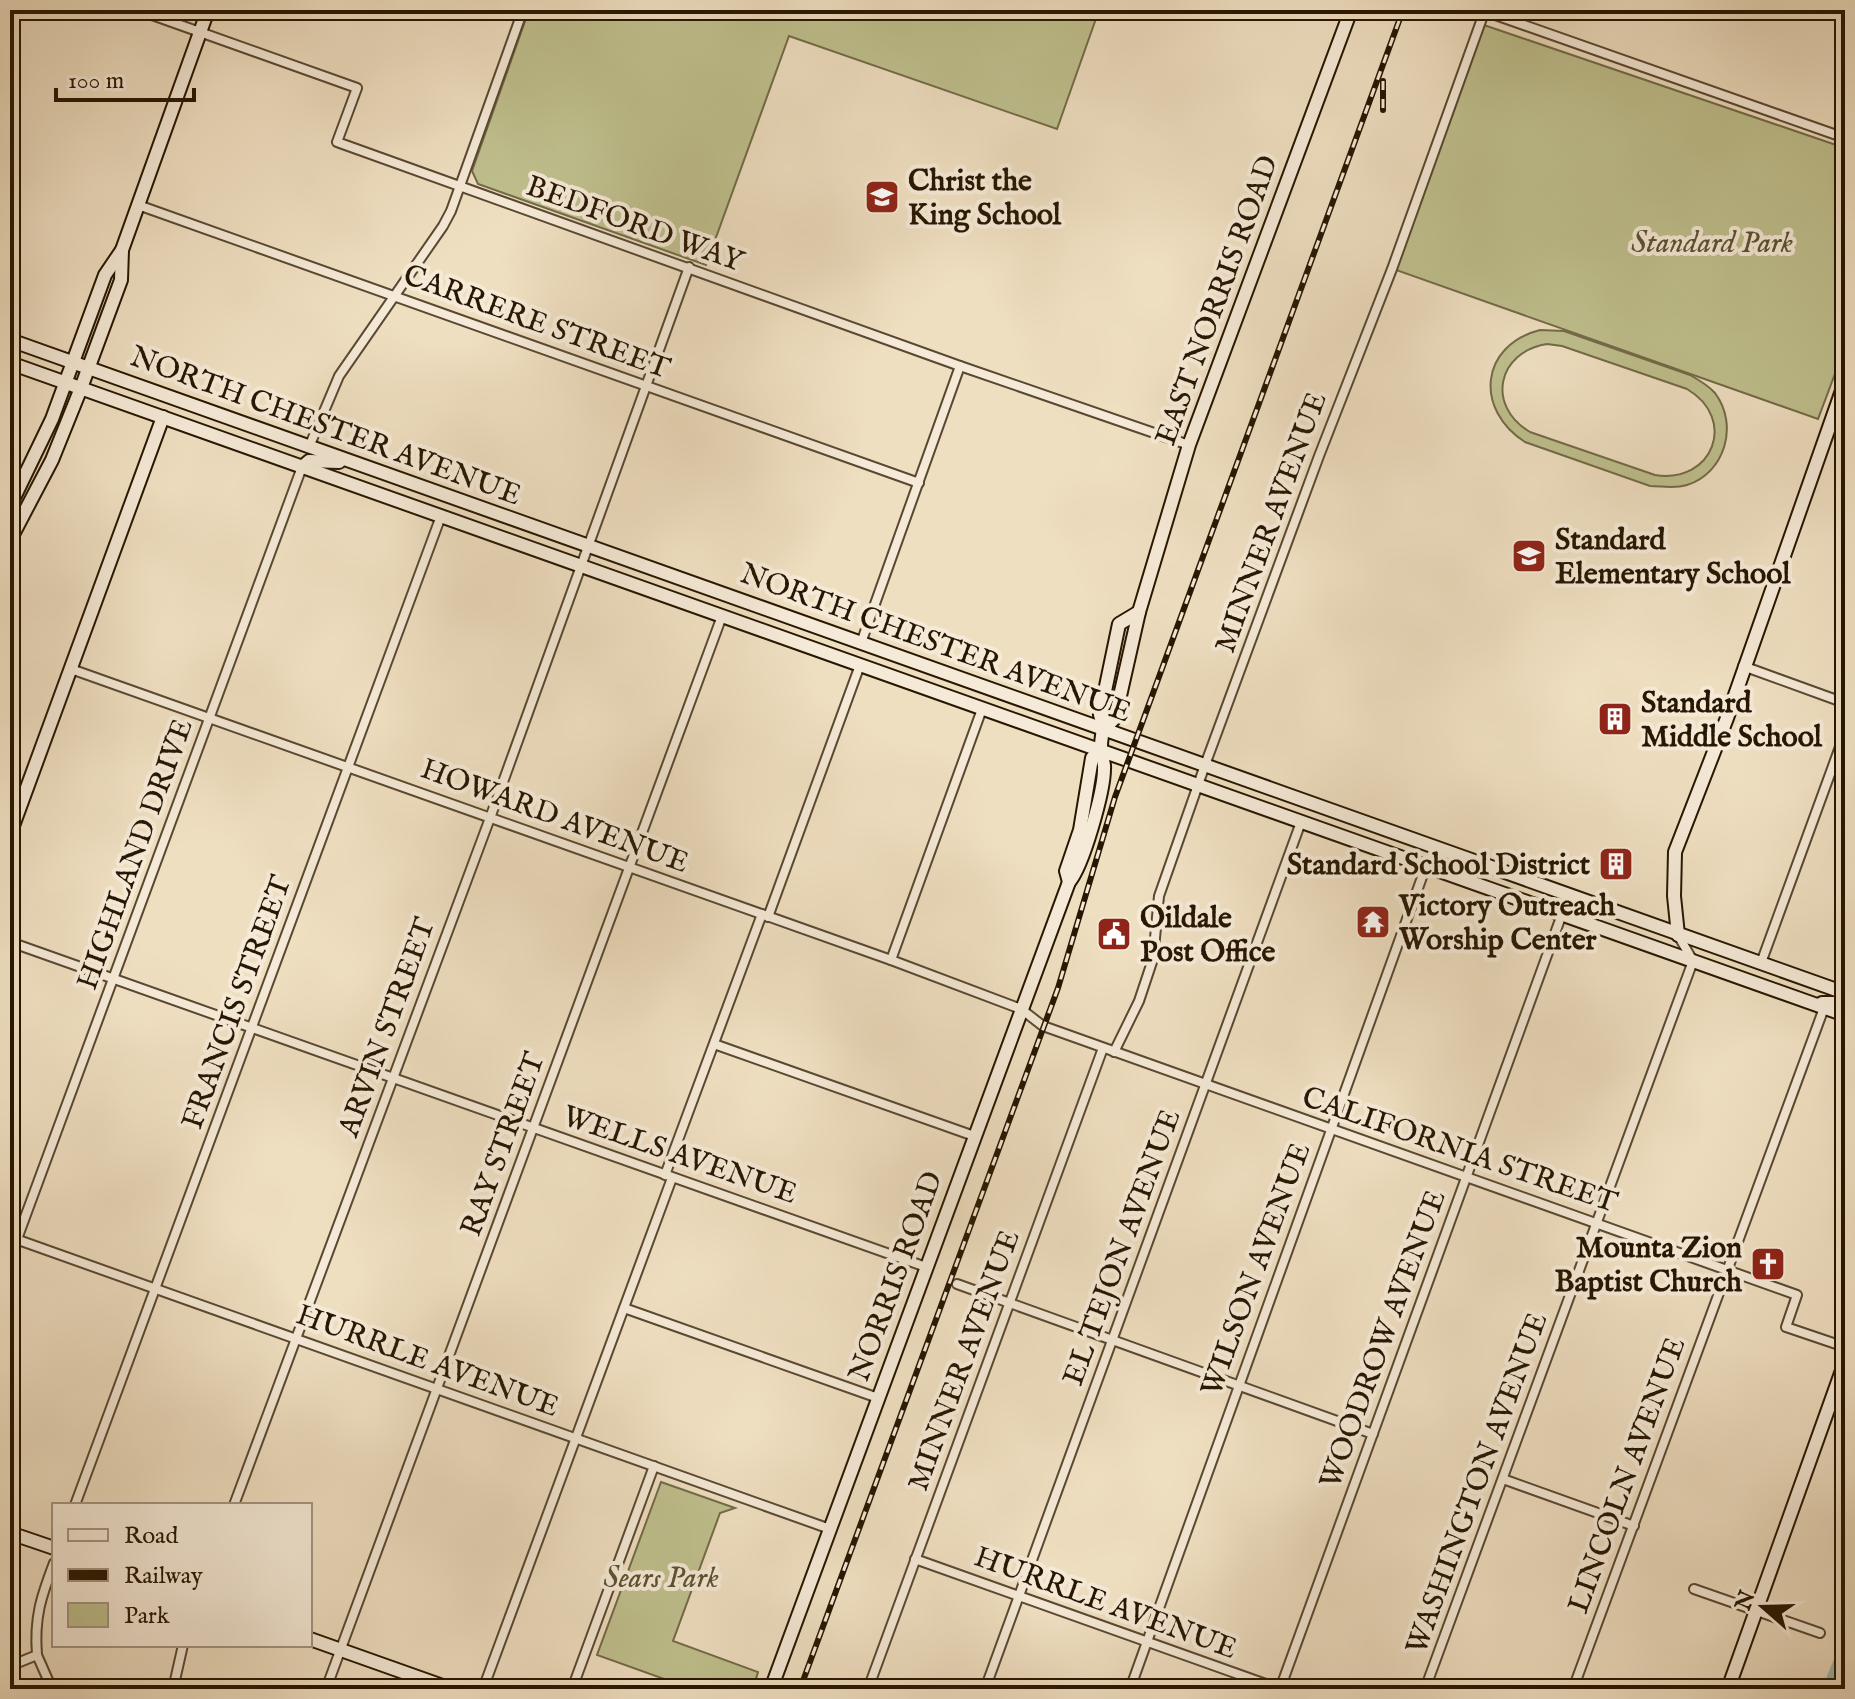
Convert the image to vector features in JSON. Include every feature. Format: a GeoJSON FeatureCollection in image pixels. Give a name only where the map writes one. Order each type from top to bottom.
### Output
{"type":"FeatureCollection","features":[{"type":"Feature","properties":{"kind":"main road"},"geometry":{"type":"LineString","coordinates":[[10,506],[46,431],[105,275],[122,250],[208,10]]}},
{"type":"Feature","properties":{"kind":"main road","name":"EAST NORRIS ROAD"},"geometry":{"type":"LineString","coordinates":[[1100,749],[1105,728],[1115,718],[1139,612],[1189,445],[1351,10]]}},
{"type":"Feature","properties":{"kind":"main road"},"geometry":{"type":"LineString","coordinates":[[10,540],[52,460],[84,378],[121,280],[122,250]]}},
{"type":"Feature","properties":{"kind":"main road","name":"NORTH CHESTER AVENUE"},"geometry":{"type":"LineString","coordinates":[[10,340],[163,417],[1845,1015]]}},
{"type":"Feature","properties":{"kind":"main road","name":"NORTH CHESTER AVENUE"},"geometry":{"type":"LineString","coordinates":[[10,363],[69,372],[309,447],[1845,993]]}},
{"type":"Feature","properties":{"kind":"main road"},"geometry":{"type":"LineString","coordinates":[[1678,935],[1674,896],[1675,852],[1727,718],[1844,387]]}},
{"type":"Feature","properties":{"kind":"main road"},"geometry":{"type":"LineString","coordinates":[[10,834],[163,417]]}},
{"type":"Feature","properties":{"kind":"main road"},"geometry":{"type":"LineString","coordinates":[[302,467],[309,461],[350,462]]}},
{"type":"Feature","properties":{"kind":"main road"},"geometry":{"type":"LineString","coordinates":[[820,651],[854,651],[861,643]]}},
{"type":"Feature","properties":{"kind":"main road","name":"NORRIS ROAD"},"geometry":{"type":"LineString","coordinates":[[771,1689],[1021,1009],[1069,882],[1077,873],[1105,768],[1100,749]]}},
{"type":"Feature","properties":{"kind":"main road"},"geometry":{"type":"LineString","coordinates":[[1807,1002],[1845,1003]]}},
{"type":"Feature","properties":{"kind":"main road"},"geometry":{"type":"LineString","coordinates":[[1728,1689],[1845,1362]]}},
{"type":"Feature","properties":{"kind":"main road"},"geometry":{"type":"LineString","coordinates":[[10,1533],[52,1547]]}},
{"type":"Feature","properties":{"kind":"main road"},"geometry":{"type":"LineString","coordinates":[[312,1640],[451,1689]]}},
{"type":"Feature","properties":{"kind":"street","name":"BEDFORD WAY"},"geometry":{"type":"LineString","coordinates":[[138,10],[357,88],[337,142],[1189,445]]}},
{"type":"Feature","properties":{"kind":"street"},"geometry":{"type":"LineString","coordinates":[[309,447],[339,376],[443,226],[521,11]]}},
{"type":"Feature","properties":{"kind":"street"},"geometry":{"type":"LineString","coordinates":[[1484,11],[1845,138]]}},
{"type":"Feature","properties":{"kind":"street","name":"MINNER AVENUE"},"geometry":{"type":"LineString","coordinates":[[1114,1052],[1139,1001],[1153,959],[1159,896],[1205,765],[1392,269],[1484,11]]}},
{"type":"Feature","properties":{"kind":"street","name":"CARRERE STREET"},"geometry":{"type":"LineString","coordinates":[[138,205],[919,483]]}},
{"type":"Feature","properties":{"kind":"street","name":"ARVIN STREET"},"geometry":{"type":"LineString","coordinates":[[235,1503],[490,818],[689,267]]}},
{"type":"Feature","properties":{"kind":"street"},"geometry":{"type":"LineString","coordinates":[[861,643],[960,366]]}},
{"type":"Feature","properties":{"kind":"street","name":"HIGHLAND DRIVE"},"geometry":{"type":"LineString","coordinates":[[10,1258],[13,1238],[302,467]]}},
{"type":"Feature","properties":{"kind":"street","name":"FRANCIS STREET"},"geometry":{"type":"LineString","coordinates":[[76,1503],[441,516]]}},
{"type":"Feature","properties":{"kind":"street","name":"RAY STREET"},"geometry":{"type":"LineString","coordinates":[[326,1689],[722,616]]}},
{"type":"Feature","properties":{"kind":"street"},"geometry":{"type":"LineString","coordinates":[[483,1689],[624,1308],[714,1044],[860,665]]}},
{"type":"Feature","properties":{"kind":"street"},"geometry":{"type":"LineString","coordinates":[[1743,666],[1845,703]]}},
{"type":"Feature","properties":{"kind":"street","name":"HOWARD AVENUE"},"geometry":{"type":"LineString","coordinates":[[71,669],[1021,1009]]}},
{"type":"Feature","properties":{"kind":"street"},"geometry":{"type":"LineString","coordinates":[[891,960],[982,709]]}},
{"type":"Feature","properties":{"kind":"street"},"geometry":{"type":"LineString","coordinates":[[1761,963],[1845,733]]}},
{"type":"Feature","properties":{"kind":"street"},"geometry":{"type":"LineString","coordinates":[[10,788],[25,794]]}},
{"type":"Feature","properties":{"kind":"street","name":"EL TEJON AVENUE"},"geometry":{"type":"LineString","coordinates":[[985,1689],[1301,822]]}},
{"type":"Feature","properties":{"kind":"street","name":"WILSON AVENUE"},"geometry":{"type":"LineString","coordinates":[[1130,1689],[1426,866]]}},
{"type":"Feature","properties":{"kind":"street","name":"WOODROW AVENUE"},"geometry":{"type":"LineString","coordinates":[[1280,1689],[1562,914]]}},
{"type":"Feature","properties":{"kind":"street"},"geometry":{"type":"LineString","coordinates":[[1678,935],[1693,961]]}},
{"type":"Feature","properties":{"kind":"street","name":"WELLS AVENUE"},"geometry":{"type":"LineString","coordinates":[[10,942],[926,1267]]}},
{"type":"Feature","properties":{"kind":"street","name":"WASHINGTON AVENUE"},"geometry":{"type":"LineString","coordinates":[[1425,1689],[1693,961]]}},
{"type":"Feature","properties":{"kind":"street","name":"LINCOLN AVENUE"},"geometry":{"type":"LineString","coordinates":[[1573,1689],[1824,1008]]}},
{"type":"Feature","properties":{"kind":"street","name":"CALIFORNIA STREET"},"geometry":{"type":"LineString","coordinates":[[1021,1009],[1043,1026],[1797,1295],[1786,1327],[1845,1347]]}},
{"type":"Feature","properties":{"kind":"street"},"geometry":{"type":"LineString","coordinates":[[714,1044],[974,1136]]}},
{"type":"Feature","properties":{"kind":"street","name":"MINNER AVENUE"},"geometry":{"type":"LineString","coordinates":[[868,1689],[1103,1048]]}},
{"type":"Feature","properties":{"kind":"street","name":"HURRLE AVENUE"},"geometry":{"type":"LineString","coordinates":[[13,1238],[830,1529]]}},
{"type":"Feature","properties":{"kind":"street"},"geometry":{"type":"LineString","coordinates":[[957,1284],[1373,1434]]}},
{"type":"Feature","properties":{"kind":"street"},"geometry":{"type":"LineString","coordinates":[[624,1308],[878,1398]]}},
{"type":"Feature","properties":{"kind":"street"},"geometry":{"type":"LineString","coordinates":[[572,1689],[654,1466]]}},
{"type":"Feature","properties":{"kind":"street"},"geometry":{"type":"LineString","coordinates":[[1503,1479],[1634,1526]]}},
{"type":"Feature","properties":{"kind":"street","name":"HURRLE AVENUE"},"geometry":{"type":"LineString","coordinates":[[915,1559],[1280,1689]]}},
{"type":"Feature","properties":{"kind":"street"},"geometry":{"type":"LineString","coordinates":[[52,1568],[37,1608],[35,1630],[37,1655],[52,1689]]}},
{"type":"Feature","properties":{"kind":"street"},"geometry":{"type":"LineString","coordinates":[[1694,1589],[1820,1633]]}},
{"type":"Feature","properties":{"kind":"street"},"geometry":{"type":"LineString","coordinates":[[173,1689],[183,1647]]}},
{"type":"Feature","properties":{"kind":"street"},"geometry":{"type":"LineString","coordinates":[[10,1666],[37,1655]]}},
{"type":"Feature","properties":{"kind":"green space"},"geometry":{"type":"Polygon","coordinates":[[[529,10],[1099,10],[1057,129],[789,36],[706,265],[478,184],[472,171],[529,10]]]}},
{"type":"Feature","properties":{"kind":"green space","name":"Standard Park"},"geometry":{"type":"Polygon","coordinates":[[[1478,23],[1845,148],[1845,347],[1818,419],[1396,270],[1478,23]]]}},
{"type":"Feature","properties":{"kind":"green space"},"geometry":{"type":"Polygon","coordinates":[[[1540,330],[1564,331],[1700,381],[1715,393],[1726,419],[1727,433],[1719,459],[1700,479],[1687,485],[1650,486],[1525,442],[1509,429],[1498,413],[1492,397],[1491,380],[1495,364],[1505,350],[1520,338],[1540,330]],[[1547,344],[1530,349],[1517,357],[1508,369],[1503,381],[1503,395],[1516,421],[1530,432],[1655,475],[1675,475],[1692,470],[1704,460],[1712,447],[1715,432],[1712,416],[1703,402],[1687,389],[1562,346],[1547,344]]]}},
{"type":"Feature","properties":{"kind":"green space","name":"Sears Park"},"geometry":{"type":"Polygon","coordinates":[[[661,1482],[735,1508],[720,1513],[673,1641],[758,1672],[753,1689],[692,1689],[597,1655],[661,1482]]]}},
{"type":"Feature","properties":{"kind":"waterway"},"geometry":{"type":"LineString","coordinates":[[1827,1689],[1845,1646]]}},
{"type":"Feature","properties":{"kind":"railway"},"geometry":{"type":"LineString","coordinates":[[800,1689],[1058,988],[1115,797],[1403,10]]}},
{"type":"Feature","properties":{"kind":"railway"},"geometry":{"type":"LineString","coordinates":[[1383,81],[1383,110]]}},
{"type":"Feature","properties":{"kind":"place","name":"Christ the King School"},"geometry":{"type":"Point","coordinates":[882,197]}},
{"type":"Feature","properties":{"kind":"place","name":"Standard Elementary School"},"geometry":{"type":"Point","coordinates":[1529,556]}},
{"type":"Feature","properties":{"kind":"place","name":"Standard Middle School"},"geometry":{"type":"Point","coordinates":[1615,719]}},
{"type":"Feature","properties":{"kind":"place","name":"Standard School District"},"geometry":{"type":"Point","coordinates":[1616,864]}},
{"type":"Feature","properties":{"kind":"place","name":"Victory Outreach Worship Center"},"geometry":{"type":"Point","coordinates":[1373,922]}},
{"type":"Feature","properties":{"kind":"place","name":"Oildale Post Office"},"geometry":{"type":"Point","coordinates":[1114,934]}},
{"type":"Feature","properties":{"kind":"place","name":"Mounta Zion Baptist Church"},"geometry":{"type":"Point","coordinates":[1768,1264]}}]}
